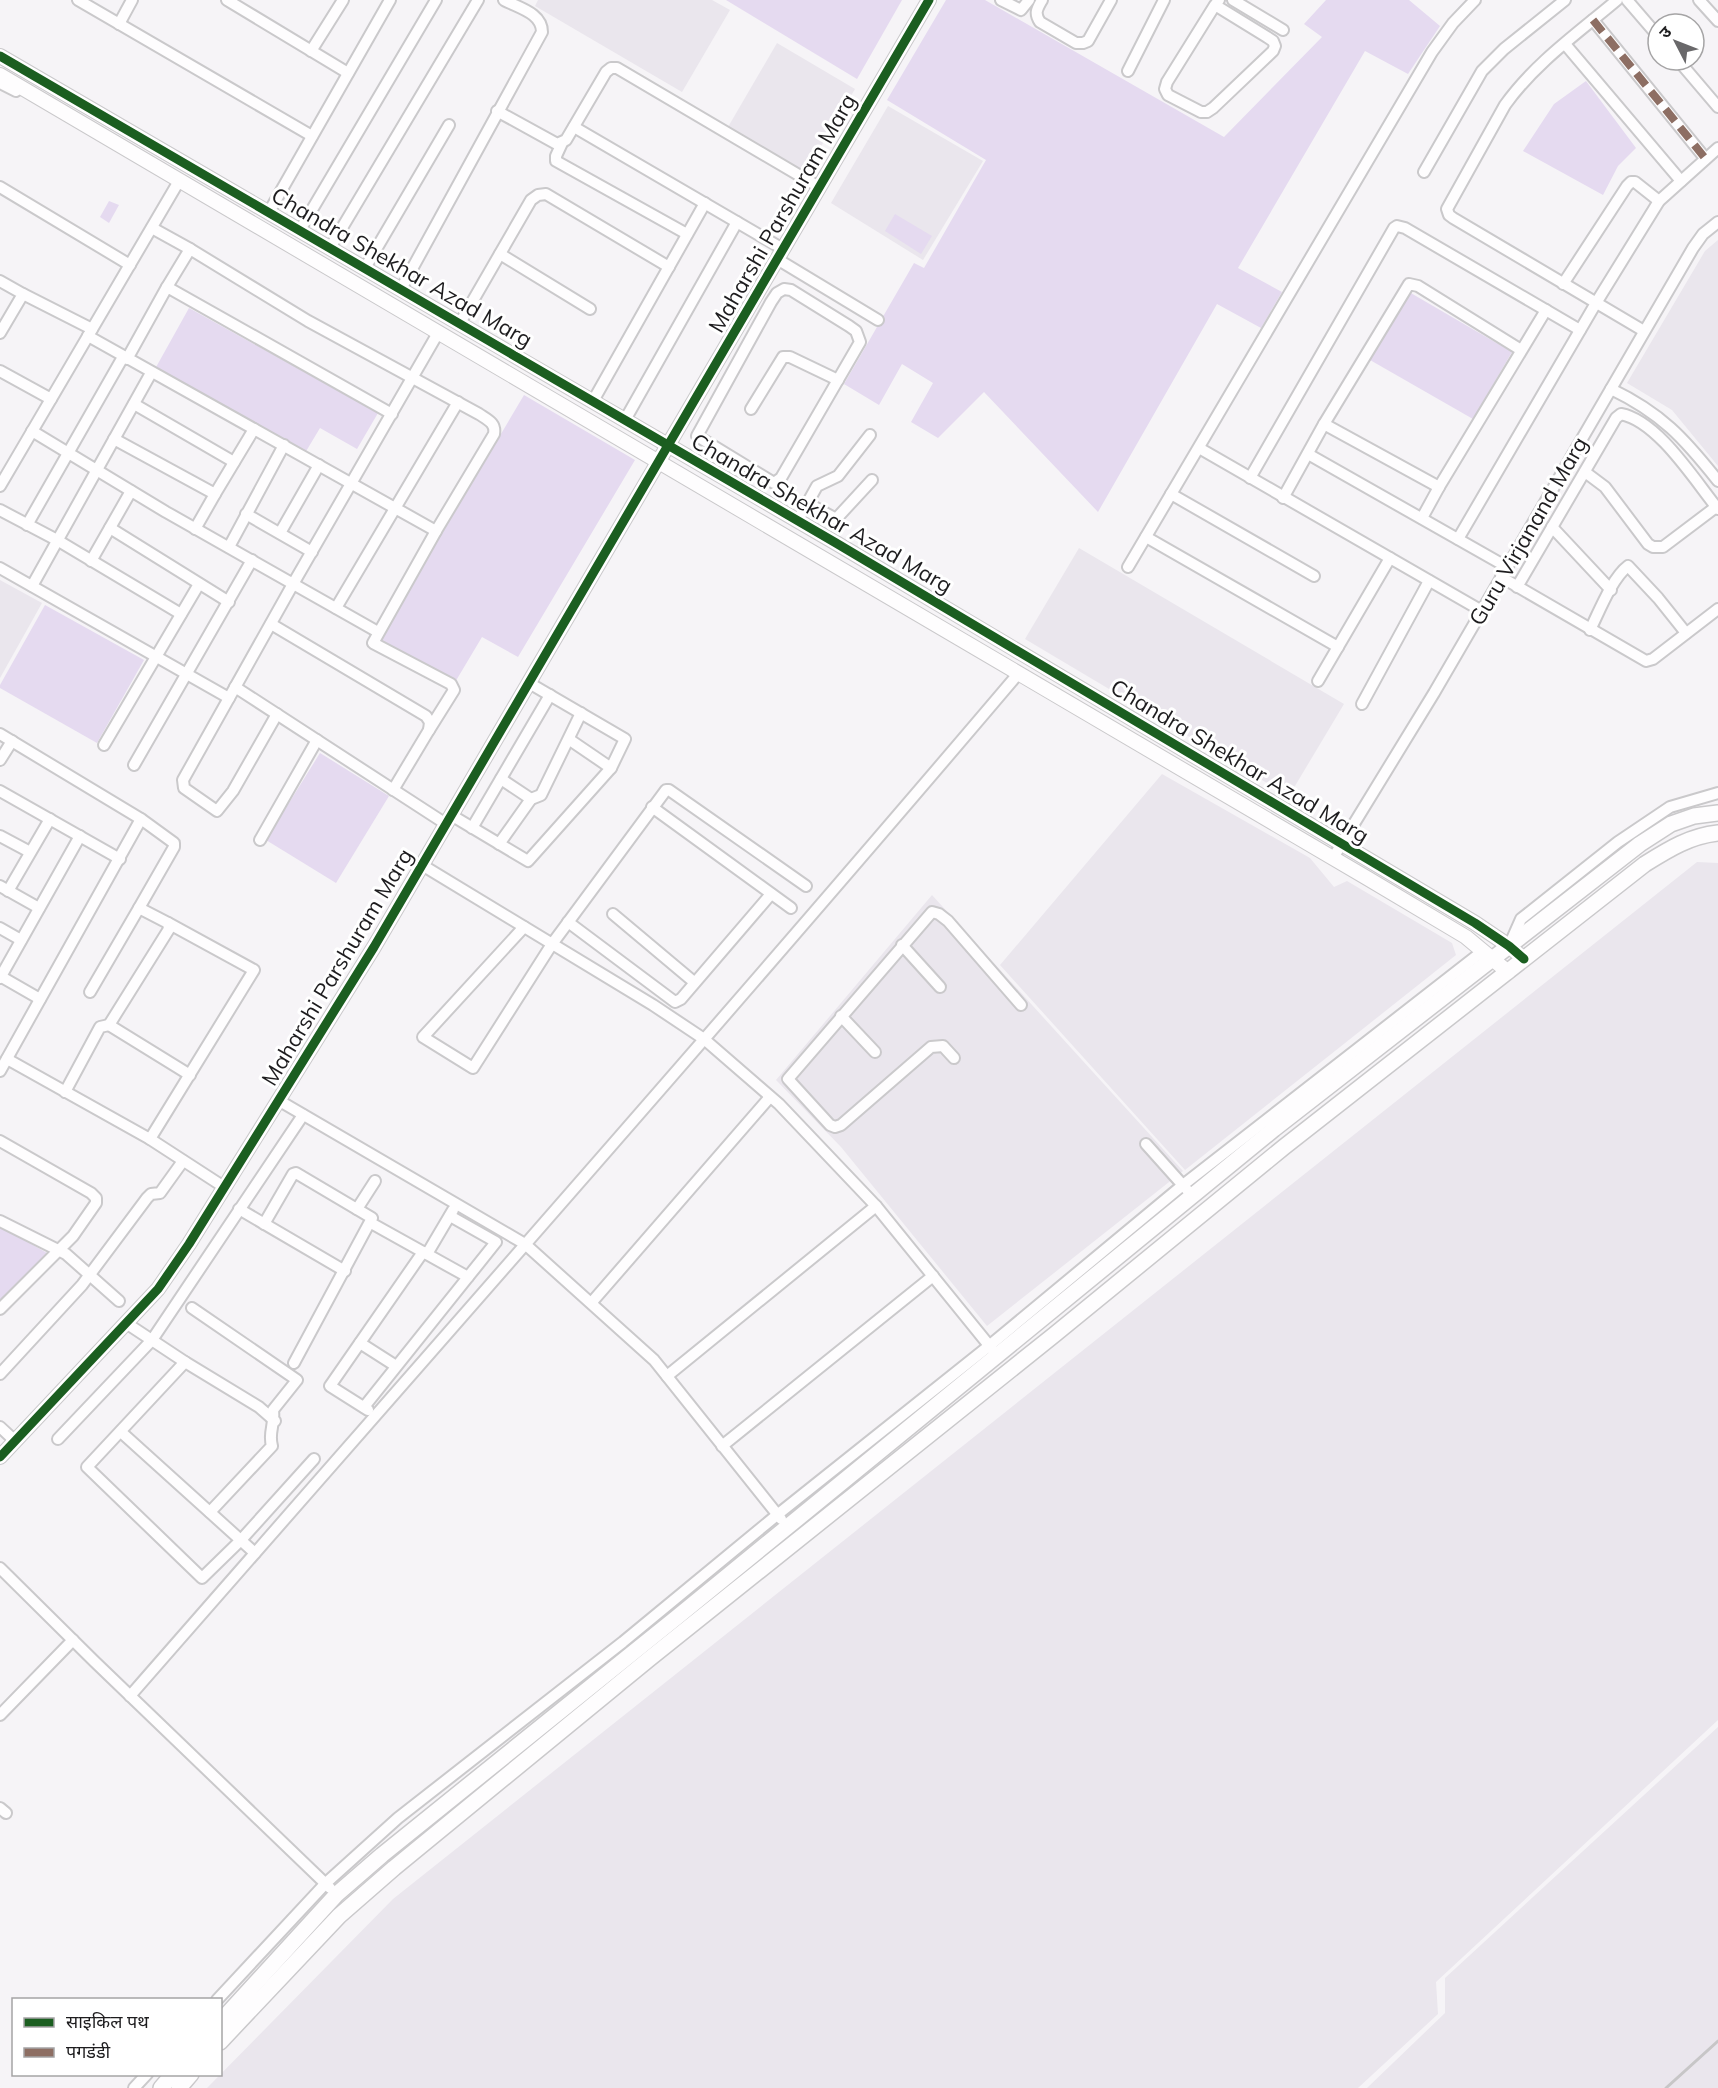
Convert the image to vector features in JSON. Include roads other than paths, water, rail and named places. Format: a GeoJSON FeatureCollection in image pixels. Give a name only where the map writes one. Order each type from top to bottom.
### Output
{"type":"FeatureCollection","features":[{"type":"Feature","properties":{"kind":"main road"},"geometry":{"type":"LineString","coordinates":[[222,2020],[331,1889],[400,1840],[787,1527],[992,1351],[1041,1319],[1187,1190],[1488,955],[1509,945],[1640,844],[1671,824],[1694,816],[1718,813]]}},
{"type":"Feature","properties":{"kind":"main road"},"geometry":{"type":"LineString","coordinates":[[222,2040],[339,1916],[394,1868],[649,1659],[1054,1335],[1284,1147],[1645,864],[1689,839],[1718,833]]}},
{"type":"Feature","properties":{"kind":"main road"},"geometry":{"type":"LineString","coordinates":[[1041,1319],[1054,1335]]}},
{"type":"Feature","properties":{"kind":"main road"},"geometry":{"type":"LineString","coordinates":[[161,2088],[171,2076]]}},
{"type":"Feature","properties":{"kind":"main road"},"geometry":{"type":"LineString","coordinates":[[179,2088],[189,2076]]}},
{"type":"Feature","properties":{"kind":"street"},"geometry":{"type":"LineString","coordinates":[[78,0],[312,136]]}},
{"type":"Feature","properties":{"kind":"street"},"geometry":{"type":"LineString","coordinates":[[119,24],[132,0]]}},
{"type":"Feature","properties":{"kind":"street"},"geometry":{"type":"LineString","coordinates":[[226,0],[348,73]]}},
{"type":"Feature","properties":{"kind":"street"},"geometry":{"type":"LineString","coordinates":[[311,51],[343,0]]}},
{"type":"Feature","properties":{"kind":"street"},"geometry":{"type":"LineString","coordinates":[[268,212],[388,0]]}},
{"type":"Feature","properties":{"kind":"street"},"geometry":{"type":"LineString","coordinates":[[300,230],[436,0]]}},
{"type":"Feature","properties":{"kind":"street"},"geometry":{"type":"LineString","coordinates":[[330,248],[478,0]]}},
{"type":"Feature","properties":{"kind":"street"},"geometry":{"type":"LineString","coordinates":[[401,289],[542,32],[542,24],[538,18],[504,0]]}},
{"type":"Feature","properties":{"kind":"street","name":"Maharshi Parshuram Marg"},"geometry":{"type":"LineString","coordinates":[[0,1457],[158,1289],[189,1244],[374,947],[929,0]]}},
{"type":"Feature","properties":{"kind":"street"},"geometry":{"type":"LineString","coordinates":[[1001,0],[1021,10],[1029,0]]}},
{"type":"Feature","properties":{"kind":"street"},"geometry":{"type":"LineString","coordinates":[[1042,0],[1036,11],[1040,22],[1076,43],[1083,44],[1088,40],[1110,0]]}},
{"type":"Feature","properties":{"kind":"street"},"geometry":{"type":"LineString","coordinates":[[1128,71],[1164,0]]}},
{"type":"Feature","properties":{"kind":"street"},"geometry":{"type":"LineString","coordinates":[[1233,0],[1283,30]]}},
{"type":"Feature","properties":{"kind":"street"},"geometry":{"type":"LineString","coordinates":[[1128,567],[1432,52],[1453,23],[1475,0]]}},
{"type":"Feature","properties":{"kind":"street"},"geometry":{"type":"LineString","coordinates":[[1424,172],[1482,71],[1504,49],[1565,0]]}},
{"type":"Feature","properties":{"kind":"street"},"geometry":{"type":"LineString","coordinates":[[1617,0],[1533,71],[1511,97],[1447,209],[1453,218],[1644,331]]}},
{"type":"Feature","properties":{"kind":"street"},"geometry":{"type":"LineString","coordinates":[[1627,0],[1646,22]]}},
{"type":"Feature","properties":{"kind":"street"},"geometry":{"type":"LineString","coordinates":[[1700,0],[1718,21]]}},
{"type":"Feature","properties":{"kind":"street"},"geometry":{"type":"LineString","coordinates":[[1217,2],[1274,41],[1275,46],[1273,51],[1213,108],[1207,112],[1201,112],[1168,95],[1165,89],[1167,82],[1217,2]]}},
{"type":"Feature","properties":{"kind":"street"},"geometry":{"type":"LineString","coordinates":[[1593,20],[1705,158]]}},
{"type":"Feature","properties":{"kind":"street"},"geometry":{"type":"LineString","coordinates":[[1565,44],[1681,181]]}},
{"type":"Feature","properties":{"kind":"street","name":"Chandra Shekhar Azad Marg"},"geometry":{"type":"LineString","coordinates":[[0,56],[798,520],[1342,844],[1509,945],[1524,959]]}},
{"type":"Feature","properties":{"kind":"street"},"geometry":{"type":"LineString","coordinates":[[687,234],[556,161],[562,143],[566,140],[606,72],[611,68],[617,68],[819,188]]}},
{"type":"Feature","properties":{"kind":"street"},"geometry":{"type":"LineString","coordinates":[[7,83],[23,69]]}},
{"type":"Feature","properties":{"kind":"street"},"geometry":{"type":"LineString","coordinates":[[1688,72],[1718,107]]}},
{"type":"Feature","properties":{"kind":"street","name":"Chandra Shekhar Azad Marg"},"geometry":{"type":"LineString","coordinates":[[0,75],[7,83],[28,91],[1333,858],[1466,938],[1508,972]]}},
{"type":"Feature","properties":{"kind":"street"},"geometry":{"type":"LineString","coordinates":[[497,111],[557,144],[562,143]]}},
{"type":"Feature","properties":{"kind":"street"},"geometry":{"type":"LineString","coordinates":[[365,268],[448,125]]}},
{"type":"Feature","properties":{"kind":"street"},"geometry":{"type":"LineString","coordinates":[[574,127],[737,222],[878,321]]}},
{"type":"Feature","properties":{"kind":"street"},"geometry":{"type":"LineString","coordinates":[[1458,539],[1596,303],[1659,201],[1718,148]]}},
{"type":"Feature","properties":{"kind":"street"},"geometry":{"type":"LineString","coordinates":[[0,486],[4,469],[32,431],[179,181]]}},
{"type":"Feature","properties":{"kind":"street"},"geometry":{"type":"LineString","coordinates":[[1563,284],[1631,182],[1635,182],[1659,201]]}},
{"type":"Feature","properties":{"kind":"street"},"geometry":{"type":"LineString","coordinates":[[0,187],[130,265]]}},
{"type":"Feature","properties":{"kind":"street"},"geometry":{"type":"LineString","coordinates":[[277,714],[232,791],[217,812],[184,788],[182,784],[235,687],[413,378],[444,337],[500,254],[531,200],[538,195],[546,194],[669,267]]}},
{"type":"Feature","properties":{"kind":"street"},"geometry":{"type":"LineString","coordinates":[[593,401],[705,203]]}},
{"type":"Feature","properties":{"kind":"street"},"geometry":{"type":"LineString","coordinates":[[625,420],[737,222]]}},
{"type":"Feature","properties":{"kind":"street","name":"Guru Virjanand Marg"},"geometry":{"type":"LineString","coordinates":[[1333,858],[1482,611],[1693,248],[1703,234],[1718,222]]}},
{"type":"Feature","properties":{"kind":"street"},"geometry":{"type":"LineString","coordinates":[[1250,478],[1397,226],[1406,228],[1580,330]]}},
{"type":"Feature","properties":{"kind":"street"},"geometry":{"type":"LineString","coordinates":[[152,228],[308,321],[458,402],[490,422],[495,429],[373,643],[451,684],[454,690],[393,790]]}},
{"type":"Feature","properties":{"kind":"street"},"geometry":{"type":"LineString","coordinates":[[27,525],[190,249]]}},
{"type":"Feature","properties":{"kind":"street"},"geometry":{"type":"LineString","coordinates":[[500,254],[590,309]]}},
{"type":"Feature","properties":{"kind":"street"},"geometry":{"type":"LineString","coordinates":[[0,281],[90,333],[125,358],[436,531]]}},
{"type":"Feature","properties":{"kind":"street"},"geometry":{"type":"LineString","coordinates":[[1283,498],[1324,424],[1409,284],[1418,286],[1521,350]]}},
{"type":"Feature","properties":{"kind":"street"},"geometry":{"type":"LineString","coordinates":[[167,286],[392,414]]}},
{"type":"Feature","properties":{"kind":"street"},"geometry":{"type":"LineString","coordinates":[[763,500],[774,483],[781,478],[860,342],[856,331],[791,290],[784,289],[777,293],[697,436],[774,483]]}},
{"type":"Feature","properties":{"kind":"street"},"geometry":{"type":"LineString","coordinates":[[0,333],[23,294]]}},
{"type":"Feature","properties":{"kind":"street"},"geometry":{"type":"LineString","coordinates":[[1422,518],[1438,487],[1546,310]]}},
{"type":"Feature","properties":{"kind":"street"},"geometry":{"type":"LineString","coordinates":[[751,410],[783,357],[790,357],[838,380]]}},
{"type":"Feature","properties":{"kind":"street"},"geometry":{"type":"LineString","coordinates":[[0,370],[51,399]]}},
{"type":"Feature","properties":{"kind":"street"},"geometry":{"type":"LineString","coordinates":[[32,586],[152,373]]}},
{"type":"Feature","properties":{"kind":"street"},"geometry":{"type":"LineString","coordinates":[[1611,389],[1636,401],[1660,417],[1696,453],[1718,481]]}},
{"type":"Feature","properties":{"kind":"street"},"geometry":{"type":"LineString","coordinates":[[336,608],[458,402]]}},
{"type":"Feature","properties":{"kind":"street"},"geometry":{"type":"LineString","coordinates":[[134,404],[234,462]]}},
{"type":"Feature","properties":{"kind":"street"},"geometry":{"type":"LineString","coordinates":[[1517,587],[1616,418],[1621,414],[1625,414],[1659,436],[1717,508],[1662,547],[1653,547],[1648,544],[1605,487],[1585,472]]}},
{"type":"Feature","properties":{"kind":"street"},"geometry":{"type":"LineString","coordinates":[[1324,424],[1438,487]]}},
{"type":"Feature","properties":{"kind":"street"},"geometry":{"type":"LineString","coordinates":[[195,529],[254,429]]}},
{"type":"Feature","properties":{"kind":"street"},"geometry":{"type":"LineString","coordinates":[[32,431],[195,529],[378,632]]}},
{"type":"Feature","properties":{"kind":"street"},"geometry":{"type":"LineString","coordinates":[[798,520],[817,486],[838,476],[870,435]]}},
{"type":"Feature","properties":{"kind":"street"},"geometry":{"type":"LineString","coordinates":[[114,440],[214,494]]}},
{"type":"Feature","properties":{"kind":"street"},"geometry":{"type":"LineString","coordinates":[[229,547],[284,446]]}},
{"type":"Feature","properties":{"kind":"street"},"geometry":{"type":"LineString","coordinates":[[1199,448],[1482,611]]}},
{"type":"Feature","properties":{"kind":"street"},"geometry":{"type":"LineString","coordinates":[[1308,454],[1507,567]]}},
{"type":"Feature","properties":{"kind":"street"},"geometry":{"type":"LineString","coordinates":[[280,533],[319,465]]}},
{"type":"Feature","properties":{"kind":"street"},"geometry":{"type":"LineString","coordinates":[[807,502],[836,519],[872,480]]}},
{"type":"Feature","properties":{"kind":"street"},"geometry":{"type":"LineString","coordinates":[[91,561],[131,491]]}},
{"type":"Feature","properties":{"kind":"street"},"geometry":{"type":"LineString","coordinates":[[1171,494],[1314,576]]}},
{"type":"Feature","properties":{"kind":"street"},"geometry":{"type":"LineString","coordinates":[[0,510],[57,540],[182,614]]}},
{"type":"Feature","properties":{"kind":"street"},"geometry":{"type":"LineString","coordinates":[[246,514],[312,552]]}},
{"type":"Feature","properties":{"kind":"street"},"geometry":{"type":"LineString","coordinates":[[1552,527],[1611,590]]}},
{"type":"Feature","properties":{"kind":"street"},"geometry":{"type":"LineString","coordinates":[[110,528],[229,602]]}},
{"type":"Feature","properties":{"kind":"street"},"geometry":{"type":"LineString","coordinates":[[1146,537],[1338,647]]}},
{"type":"Feature","properties":{"kind":"street"},"geometry":{"type":"LineString","coordinates":[[1318,681],[1390,558]]}},
{"type":"Feature","properties":{"kind":"street"},"geometry":{"type":"LineString","coordinates":[[134,765],[252,560]]}},
{"type":"Feature","properties":{"kind":"street"},"geometry":{"type":"LineString","coordinates":[[1590,630],[1623,570],[1630,567],[1686,633]]}},
{"type":"Feature","properties":{"kind":"street"},"geometry":{"type":"LineString","coordinates":[[0,568],[229,698]]}},
{"type":"Feature","properties":{"kind":"street"},"geometry":{"type":"LineString","coordinates":[[1501,577],[1646,662],[1718,609]]}},
{"type":"Feature","properties":{"kind":"street"},"geometry":{"type":"LineString","coordinates":[[1362,704],[1429,581]]}},
{"type":"Feature","properties":{"kind":"street"},"geometry":{"type":"LineString","coordinates":[[104,745],[199,584]]}},
{"type":"Feature","properties":{"kind":"street"},"geometry":{"type":"LineString","coordinates":[[271,624],[426,716],[430,722],[429,730]]}},
{"type":"Feature","properties":{"kind":"street"},"geometry":{"type":"LineString","coordinates":[[130,1696],[704,1039],[1018,674]]}},
{"type":"Feature","properties":{"kind":"street"},"geometry":{"type":"LineString","coordinates":[[235,687],[393,790],[449,820],[472,828],[528,861],[610,768],[625,739],[529,683]]}},
{"type":"Feature","properties":{"kind":"street"},"geometry":{"type":"LineString","coordinates":[[472,828],[550,695]]}},
{"type":"Feature","properties":{"kind":"street"},"geometry":{"type":"LineString","coordinates":[[499,844],[531,799],[541,795],[570,740],[581,713]]}},
{"type":"Feature","properties":{"kind":"street"},"geometry":{"type":"LineString","coordinates":[[0,734],[141,819],[174,843],[174,847],[140,908],[90,992]]}},
{"type":"Feature","properties":{"kind":"street"},"geometry":{"type":"LineString","coordinates":[[260,840],[317,740]]}},
{"type":"Feature","properties":{"kind":"street"},"geometry":{"type":"LineString","coordinates":[[570,740],[610,768]]}},
{"type":"Feature","properties":{"kind":"street"},"geometry":{"type":"LineString","coordinates":[[0,760],[12,741]]}},
{"type":"Feature","properties":{"kind":"street"},"geometry":{"type":"LineString","coordinates":[[501,780],[531,799]]}},
{"type":"Feature","properties":{"kind":"street"},"geometry":{"type":"LineString","coordinates":[[524,927],[423,1037],[473,1068],[552,944],[663,792],[669,790],[806,886]]}},
{"type":"Feature","properties":{"kind":"street"},"geometry":{"type":"LineString","coordinates":[[0,791],[120,859]]}},
{"type":"Feature","properties":{"kind":"street"},"geometry":{"type":"LineString","coordinates":[[1509,945],[1521,919],[1617,842],[1670,807],[1718,793]]}},
{"type":"Feature","properties":{"kind":"street"},"geometry":{"type":"LineString","coordinates":[[652,807],[791,908]]}},
{"type":"Feature","properties":{"kind":"street"},"geometry":{"type":"LineString","coordinates":[[39,908],[4,889],[50,819]]}},
{"type":"Feature","properties":{"kind":"street"},"geometry":{"type":"LineString","coordinates":[[0,1071],[141,819]]}},
{"type":"Feature","properties":{"kind":"street"},"geometry":{"type":"LineString","coordinates":[[0,836],[30,852]]}},
{"type":"Feature","properties":{"kind":"street"},"geometry":{"type":"LineString","coordinates":[[40,999],[0,977],[80,836]]}},
{"type":"Feature","properties":{"kind":"street"},"geometry":{"type":"LineString","coordinates":[[422,865],[704,1039],[770,1097],[876,1206],[992,1351]]}},
{"type":"Feature","properties":{"kind":"street"},"geometry":{"type":"LineString","coordinates":[[665,1014],[675,1002],[681,999],[771,894]]}},
{"type":"Feature","properties":{"kind":"street"},"geometry":{"type":"LineString","coordinates":[[140,908],[254,970],[150,1139]]}},
{"type":"Feature","properties":{"kind":"street"},"geometry":{"type":"LineString","coordinates":[[954,1058],[943,1046],[931,1047],[836,1127],[830,1125],[788,1079],[932,912],[939,914],[1021,1005]]}},
{"type":"Feature","properties":{"kind":"street"},"geometry":{"type":"LineString","coordinates":[[613,914],[694,982]]}},
{"type":"Feature","properties":{"kind":"street"},"geometry":{"type":"LineString","coordinates":[[568,922],[675,1002]]}},
{"type":"Feature","properties":{"kind":"street"},"geometry":{"type":"LineString","coordinates":[[109,1025],[169,929],[168,923]]}},
{"type":"Feature","properties":{"kind":"street"},"geometry":{"type":"LineString","coordinates":[[0,928],[21,940]]}},
{"type":"Feature","properties":{"kind":"street"},"geometry":{"type":"LineString","coordinates":[[902,945],[940,987]]}},
{"type":"Feature","properties":{"kind":"street"},"geometry":{"type":"LineString","coordinates":[[841,1016],[875,1052]]}},
{"type":"Feature","properties":{"kind":"street"},"geometry":{"type":"LineString","coordinates":[[65,1092],[100,1027],[109,1025],[190,1075]]}},
{"type":"Feature","properties":{"kind":"street"},"geometry":{"type":"LineString","coordinates":[[7,1059],[150,1139],[224,1187]]}},
{"type":"Feature","properties":{"kind":"street"},"geometry":{"type":"LineString","coordinates":[[592,1302],[770,1097]]}},
{"type":"Feature","properties":{"kind":"street"},"geometry":{"type":"LineString","coordinates":[[278,1100],[525,1244],[654,1360],[787,1527]]}},
{"type":"Feature","properties":{"kind":"street"},"geometry":{"type":"LineString","coordinates":[[58,1439],[152,1340],[303,1115]]}},
{"type":"Feature","properties":{"kind":"street"},"geometry":{"type":"LineString","coordinates":[[0,1141],[96,1198],[96,1203],[73,1236],[0,1309]]}},
{"type":"Feature","properties":{"kind":"street"},"geometry":{"type":"LineString","coordinates":[[219,1998],[331,1889],[398,1818],[623,1642],[777,1515],[992,1351],[1187,1190],[1146,1144]]}},
{"type":"Feature","properties":{"kind":"street"},"geometry":{"type":"LineString","coordinates":[[0,1374],[90,1275],[147,1198],[151,1194],[160,1193],[183,1161]]}},
{"type":"Feature","properties":{"kind":"street"},"geometry":{"type":"LineString","coordinates":[[264,1224],[293,1174],[296,1173],[371,1217],[371,1223],[294,1363]]}},
{"type":"Feature","properties":{"kind":"street"},"geometry":{"type":"LineString","coordinates":[[357,1209],[375,1181]]}},
{"type":"Feature","properties":{"kind":"street"},"geometry":{"type":"LineString","coordinates":[[376,1414],[330,1386],[425,1253],[456,1204]]}},
{"type":"Feature","properties":{"kind":"street"},"geometry":{"type":"LineString","coordinates":[[667,1376],[876,1206]]}},
{"type":"Feature","properties":{"kind":"street"},"geometry":{"type":"LineString","coordinates":[[239,1209],[345,1271]]}},
{"type":"Feature","properties":{"kind":"street"},"geometry":{"type":"LineString","coordinates":[[364,1407],[496,1242],[450,1216]]}},
{"type":"Feature","properties":{"kind":"street"},"geometry":{"type":"LineString","coordinates":[[0,1221],[58,1249],[119,1301]]}},
{"type":"Feature","properties":{"kind":"street"},"geometry":{"type":"LineString","coordinates":[[371,1223],[468,1277]]}},
{"type":"Feature","properties":{"kind":"street"},"geometry":{"type":"LineString","coordinates":[[722,1446],[933,1276]]}},
{"type":"Feature","properties":{"kind":"street"},"geometry":{"type":"LineString","coordinates":[[192,1308],[297,1380],[273,1410],[275,1421],[269,1437],[272,1446],[210,1512]]}},
{"type":"Feature","properties":{"kind":"street"},"geometry":{"type":"LineString","coordinates":[[126,1323],[259,1407],[275,1421]]}},
{"type":"Feature","properties":{"kind":"street"},"geometry":{"type":"LineString","coordinates":[[360,1343],[396,1366]]}},
{"type":"Feature","properties":{"kind":"street"},"geometry":{"type":"LineString","coordinates":[[185,1362],[87,1467],[202,1578],[241,1540],[314,1459]]}},
{"type":"Feature","properties":{"kind":"street"},"geometry":{"type":"LineString","coordinates":[[0,1427],[15,1441]]}},
{"type":"Feature","properties":{"kind":"street"},"geometry":{"type":"LineString","coordinates":[[121,1432],[255,1553]]}},
{"type":"Feature","properties":{"kind":"street"},"geometry":{"type":"LineString","coordinates":[[0,1568],[331,1889]]}},
{"type":"Feature","properties":{"kind":"street"},"geometry":{"type":"LineString","coordinates":[[0,1715],[73,1640]]}},
{"type":"Feature","properties":{"kind":"street"},"geometry":{"type":"LineString","coordinates":[[134,2088],[145,2076]]}},
{"type":"Feature","properties":{"kind":"railway"},"geometry":{"type":"LineString","coordinates":[[1666,2088],[1718,2041]]}}]}
